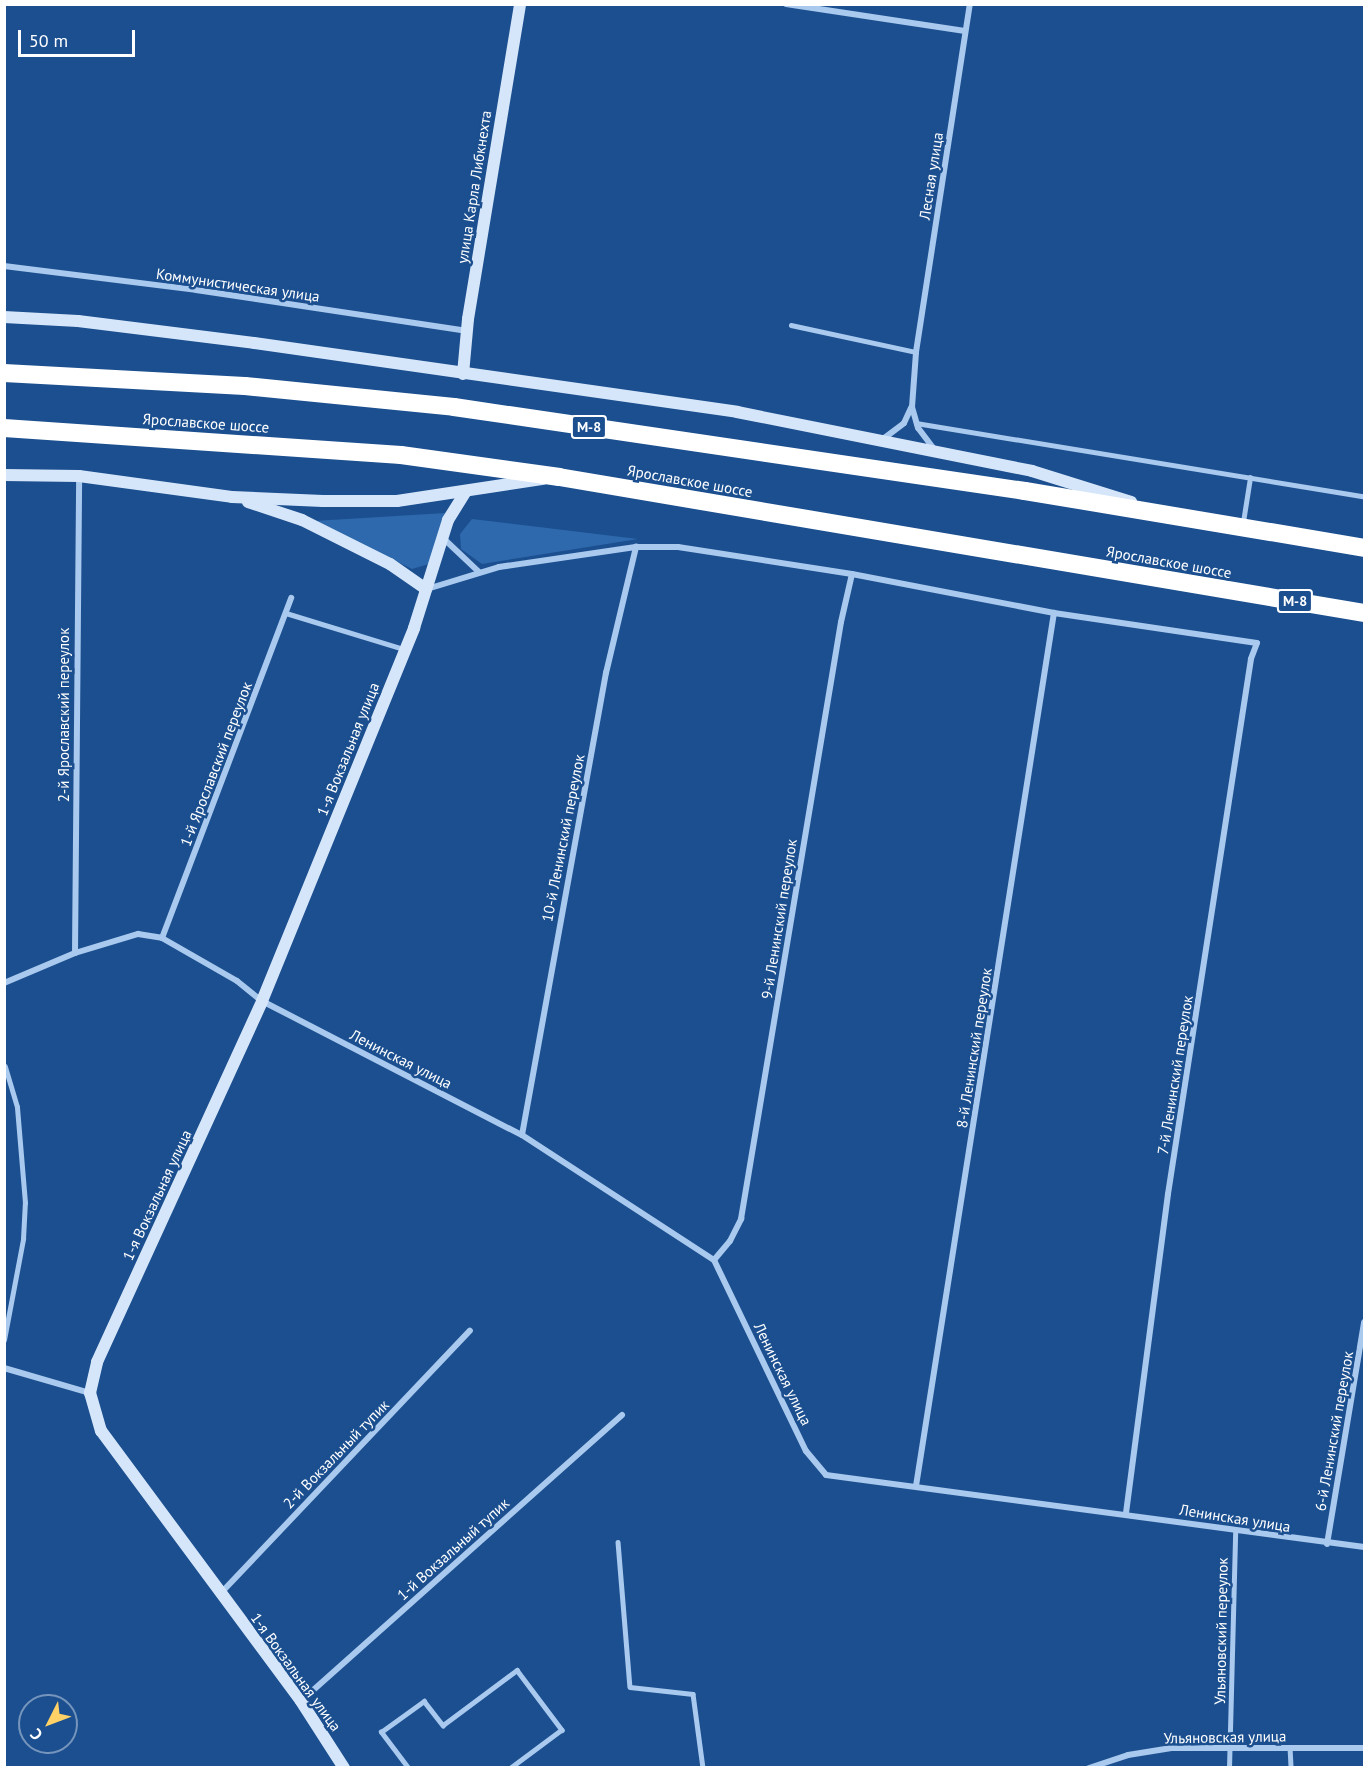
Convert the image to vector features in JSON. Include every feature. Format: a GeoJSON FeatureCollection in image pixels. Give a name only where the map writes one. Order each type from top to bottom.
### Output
{"type":"FeatureCollection","features":[{"type":"Feature","properties":{"kind":"highway","name":"М-8"},"geometry":{"type":"LineString","coordinates":[[4,373],[245,386],[454,407],[1169,514],[1341,546],[1365,548]]}},
{"type":"Feature","properties":{"kind":"highway","name":"Ярославское шоссе"},"geometry":{"type":"LineString","coordinates":[[4,428],[400,455],[559,477],[1365,613]]}},
{"type":"Feature","properties":{"kind":"street","name":"улица Карла Либкнехта"},"geometry":{"type":"LineString","coordinates":[[463,374],[467,331],[520,4]]}},
{"type":"Feature","properties":{"kind":"street"},"geometry":{"type":"LineString","coordinates":[[786,4],[965,31]]}},
{"type":"Feature","properties":{"kind":"street","name":"Лесная улица"},"geometry":{"type":"LineString","coordinates":[[912,407],[916,352],[970,4]]}},
{"type":"Feature","properties":{"kind":"street","name":"Коммунистическая улица"},"geometry":{"type":"LineString","coordinates":[[4,266],[196,290],[467,331]]}},
{"type":"Feature","properties":{"kind":"street"},"geometry":{"type":"LineString","coordinates":[[4,317],[78,321],[254,343],[737,412],[1032,471],[1169,514]]}},
{"type":"Feature","properties":{"kind":"street"},"geometry":{"type":"LineString","coordinates":[[880,441],[904,423],[912,407]]}},
{"type":"Feature","properties":{"kind":"street"},"geometry":{"type":"LineString","coordinates":[[912,407],[916,423],[926,441],[939,453]]}},
{"type":"Feature","properties":{"kind":"street"},"geometry":{"type":"LineString","coordinates":[[4,475],[79,476],[232,497],[396,501],[559,477]]}},
{"type":"Feature","properties":{"kind":"street","name":"2-й Ярославский переулок"},"geometry":{"type":"LineString","coordinates":[[75,953],[79,476]]}},
{"type":"Feature","properties":{"kind":"street","name":"1-я Вокзальная улица"},"geometry":{"type":"LineString","coordinates":[[344,1767],[301,1701],[101,1431],[90,1393],[97,1362],[262,1001],[405,649],[455,504],[466,491]]}},
{"type":"Feature","properties":{"kind":"street"},"geometry":{"type":"LineString","coordinates":[[232,497],[302,520],[390,564],[426,589],[479,572],[636,547],[678,547],[852,574],[1054,613]]}},
{"type":"Feature","properties":{"kind":"street"},"geometry":{"type":"LineString","coordinates":[[444,538],[479,572]]}},
{"type":"Feature","properties":{"kind":"street","name":"10-й Ленинский переулок"},"geometry":{"type":"LineString","coordinates":[[522,1135],[604,684],[636,547]]}},
{"type":"Feature","properties":{"kind":"street","name":"9-й Ленинский переулок"},"geometry":{"type":"LineString","coordinates":[[714,1260],[730,1241],[741,1219],[852,574]]}},
{"type":"Feature","properties":{"kind":"street","name":"1-й Ярославский переулок"},"geometry":{"type":"LineString","coordinates":[[162,938],[291,598]]}},
{"type":"Feature","properties":{"kind":"street","name":"7-й Ленинский переулок"},"geometry":{"type":"LineString","coordinates":[[1054,613],[1257,643],[1251,658],[1168,1194],[1126,1512]]}},
{"type":"Feature","properties":{"kind":"street","name":"8-й Ленинский переулок"},"geometry":{"type":"LineString","coordinates":[[916,1486],[1054,613]]}},
{"type":"Feature","properties":{"kind":"street"},"geometry":{"type":"LineString","coordinates":[[4,983],[75,953],[138,934],[162,938]]}},
{"type":"Feature","properties":{"kind":"street","name":"Ленинская улица"},"geometry":{"type":"LineString","coordinates":[[162,938],[237,981],[262,1001],[522,1135],[714,1260],[814,1464],[826,1475],[1126,1512],[1235,1531],[1365,1547]]}},
{"type":"Feature","properties":{"kind":"street","name":"6-й Ленинский переулок"},"geometry":{"type":"LineString","coordinates":[[1327,1544],[1365,1322]]}},
{"type":"Feature","properties":{"kind":"street","name":"2-й Вокзальный тупик"},"geometry":{"type":"LineString","coordinates":[[220,1594],[470,1331]]}},
{"type":"Feature","properties":{"kind":"street"},"geometry":{"type":"LineString","coordinates":[[4,1368],[90,1393]]}},
{"type":"Feature","properties":{"kind":"street","name":"1-й Вокзальный тупик"},"geometry":{"type":"LineString","coordinates":[[301,1701],[622,1415]]}},
{"type":"Feature","properties":{"kind":"street","name":"Ульяновская улица"},"geometry":{"type":"LineString","coordinates":[[1089,1767],[1139,1753],[1230,1746],[1365,1748]]}},
{"type":"Feature","properties":{"kind":"lane"},"geometry":{"type":"LineString","coordinates":[[791,325],[916,352]]}},
{"type":"Feature","properties":{"kind":"lane"},"geometry":{"type":"LineString","coordinates":[[916,423],[1365,496]]}},
{"type":"Feature","properties":{"kind":"lane"},"geometry":{"type":"LineString","coordinates":[[1242,528],[1251,478]]}},
{"type":"Feature","properties":{"kind":"lane"},"geometry":{"type":"LineString","coordinates":[[286,613],[405,649]]}},
{"type":"Feature","properties":{"kind":"lane"},"geometry":{"type":"LineString","coordinates":[[4,1340],[23,1239],[25,1203],[17,1107],[5,1067]]}},
{"type":"Feature","properties":{"kind":"lane","name":"Ульяновский переулок"},"geometry":{"type":"LineString","coordinates":[[1229,1767],[1235,1531]]}},
{"type":"Feature","properties":{"kind":"lane"},"geometry":{"type":"LineString","coordinates":[[618,1542],[630,1687],[693,1694],[703,1767]]}},
{"type":"Feature","properties":{"kind":"lane"},"geometry":{"type":"LineString","coordinates":[[408,1767],[381,1732],[424,1701],[443,1725],[517,1670],[562,1730],[511,1767]]}},
{"type":"Feature","properties":{"kind":"lane"},"geometry":{"type":"LineString","coordinates":[[1290,1747],[1291,1767]]}},
{"type":"Feature","properties":{"kind":"shaded area"},"geometry":{"type":"Polygon","coordinates":[[[445,513],[429,564],[412,569],[314,521],[445,513]]]}},
{"type":"Feature","properties":{"kind":"shaded area"},"geometry":{"type":"Polygon","coordinates":[[[472,519],[638,539],[482,564],[461,549],[460,534],[472,519]]]}}]}
